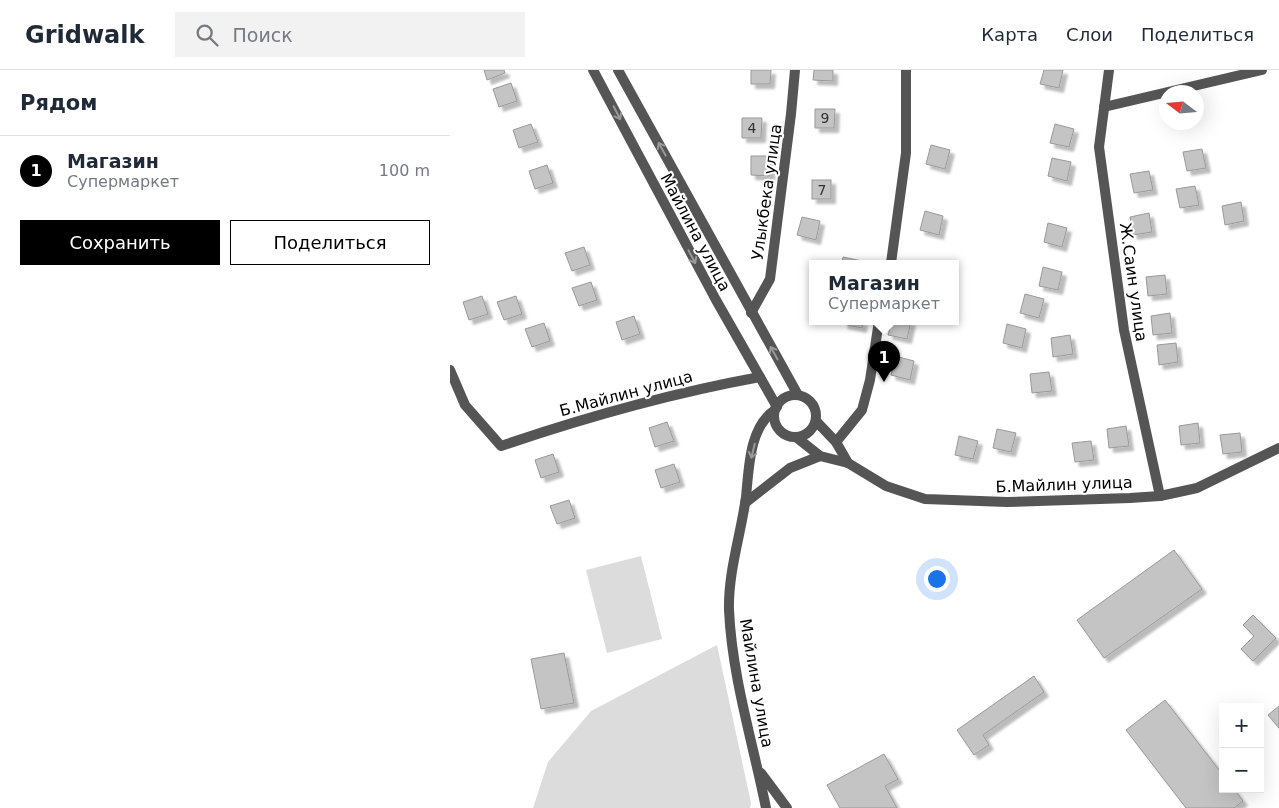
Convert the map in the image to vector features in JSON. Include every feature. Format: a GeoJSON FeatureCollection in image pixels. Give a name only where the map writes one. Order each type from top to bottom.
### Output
{"type":"FeatureCollection","features":[{"type":"Feature","properties":{"kind":"street","name":"Майлина улица"},"geometry":{"type":"LineString","coordinates":[[593,70],[776,408],[776,425],[780,432],[796,438]]}},
{"type":"Feature","properties":{"kind":"street","name":"Майлина улица"},"geometry":{"type":"LineString","coordinates":[[618,70],[798,396]]}},
{"type":"Feature","properties":{"kind":"street","name":"Улыкбека улица"},"geometry":{"type":"LineString","coordinates":[[751,313],[770,280],[795,70]]}},
{"type":"Feature","properties":{"kind":"street"},"geometry":{"type":"LineString","coordinates":[[891,260],[906,153],[906,70]]}},
{"type":"Feature","properties":{"kind":"street","name":"Ж.Саин улица"},"geometry":{"type":"LineString","coordinates":[[1109,70],[1099,147],[1123,320],[1160,496]]}},
{"type":"Feature","properties":{"kind":"street"},"geometry":{"type":"LineString","coordinates":[[1104,107],[1262,70]]}},
{"type":"Feature","properties":{"kind":"street"},"geometry":{"type":"LineString","coordinates":[[836,442],[862,410],[870,380],[878,325]]}},
{"type":"Feature","properties":{"kind":"street","name":"Б.Майлин улица"},"geometry":{"type":"LineString","coordinates":[[450,370],[465,405],[501,446],[564,425],[677,394],[760,377]]}},
{"type":"Feature","properties":{"kind":"street","name":"Майлина улица"},"geometry":{"type":"LineString","coordinates":[[766,808],[744,708],[729,608],[732,575],[745,503],[750,462],[759,429],[766,416],[789,396],[798,396],[806,398],[812,404],[816,412],[816,421]]}},
{"type":"Feature","properties":{"kind":"street","name":"Б.Майлин улица"},"geometry":{"type":"LineString","coordinates":[[816,421],[836,442],[848,463]]}},
{"type":"Feature","properties":{"kind":"street"},"geometry":{"type":"LineString","coordinates":[[796,438],[805,435],[812,429],[816,421]]}},
{"type":"Feature","properties":{"kind":"street","name":"Б.Майлин улица"},"geometry":{"type":"LineString","coordinates":[[796,438],[820,456],[848,463],[886,486],[924,499],[1007,502],[1160,496],[1197,488],[1279,448]]}},
{"type":"Feature","properties":{"kind":"street"},"geometry":{"type":"LineString","coordinates":[[745,503],[790,468],[820,456]]}},
{"type":"Feature","properties":{"kind":"street"},"geometry":{"type":"LineString","coordinates":[[758,770],[787,808]]}},
{"type":"Feature","properties":{"kind":"shaded area"},"geometry":{"type":"Polygon","coordinates":[[[641,556],[662,639],[607,653],[586,570],[641,556]]]}},
{"type":"Feature","properties":{"kind":"shaded area"},"geometry":{"type":"Polygon","coordinates":[[[717,645],[751,803],[750,808],[533,808],[548,762],[591,711],[717,645]]]}},
{"type":"Feature","properties":{"kind":"building"},"geometry":{"type":"Polygon","coordinates":[[[484,70],[504,70],[505,73],[487,80],[484,70]]]}},
{"type":"Feature","properties":{"kind":"building"},"geometry":{"type":"Polygon","coordinates":[[[751,70],[771,70],[770,84],[751,84],[751,70]]]}},
{"type":"Feature","properties":{"kind":"building"},"geometry":{"type":"Polygon","coordinates":[[[814,70],[833,70],[833,81],[813,80],[814,70]]]}},
{"type":"Feature","properties":{"kind":"building"},"geometry":{"type":"Polygon","coordinates":[[[1044,70],[1063,70],[1059,88],[1040,84],[1044,70]]]}},
{"type":"Feature","properties":{"kind":"building"},"geometry":{"type":"Polygon","coordinates":[[[511,83],[517,101],[499,107],[493,89],[511,83]]]}},
{"type":"Feature","properties":{"kind":"building"},"geometry":{"type":"Polygon","coordinates":[[[815,109],[835,109],[834,128],[815,128],[815,109]]]}},
{"type":"Feature","properties":{"kind":"building"},"geometry":{"type":"Polygon","coordinates":[[[742,118],[762,118],[761,138],[742,138],[742,118]]]}},
{"type":"Feature","properties":{"kind":"building"},"geometry":{"type":"Polygon","coordinates":[[[531,124],[538,142],[519,148],[513,130],[531,124]]]}},
{"type":"Feature","properties":{"kind":"building"},"geometry":{"type":"Polygon","coordinates":[[[1055,124],[1074,129],[1069,147],[1050,143],[1055,124]]]}},
{"type":"Feature","properties":{"kind":"building"},"geometry":{"type":"Polygon","coordinates":[[[931,145],[950,150],[945,169],[926,164],[931,145]]]}},
{"type":"Feature","properties":{"kind":"building"},"geometry":{"type":"Polygon","coordinates":[[[1202,149],[1206,168],[1187,171],[1183,152],[1202,149]]]}},
{"type":"Feature","properties":{"kind":"building"},"geometry":{"type":"Polygon","coordinates":[[[751,156],[771,156],[770,176],[751,175],[751,156]]]}},
{"type":"Feature","properties":{"kind":"building"},"geometry":{"type":"Polygon","coordinates":[[[1052,158],[1071,162],[1067,181],[1048,176],[1052,158]]]}},
{"type":"Feature","properties":{"kind":"building"},"geometry":{"type":"Polygon","coordinates":[[[547,165],[553,183],[535,189],[529,171],[547,165]]]}},
{"type":"Feature","properties":{"kind":"building"},"geometry":{"type":"Polygon","coordinates":[[[1149,171],[1153,190],[1134,193],[1130,174],[1149,171]]]}},
{"type":"Feature","properties":{"kind":"building"},"geometry":{"type":"Polygon","coordinates":[[[812,180],[831,180],[831,199],[812,199],[812,180]]]}},
{"type":"Feature","properties":{"kind":"building"},"geometry":{"type":"Polygon","coordinates":[[[1195,186],[1199,205],[1180,208],[1176,189],[1195,186]]]}},
{"type":"Feature","properties":{"kind":"building"},"geometry":{"type":"Polygon","coordinates":[[[1241,202],[1244,221],[1225,225],[1222,206],[1241,202]]]}},
{"type":"Feature","properties":{"kind":"building"},"geometry":{"type":"Polygon","coordinates":[[[925,211],[943,216],[939,235],[920,230],[925,211]]]}},
{"type":"Feature","properties":{"kind":"building"},"geometry":{"type":"Polygon","coordinates":[[[1149,213],[1152,232],[1133,235],[1130,217],[1149,213]]]}},
{"type":"Feature","properties":{"kind":"building"},"geometry":{"type":"Polygon","coordinates":[[[802,217],[820,221],[816,240],[797,235],[802,217]]]}},
{"type":"Feature","properties":{"kind":"building"},"geometry":{"type":"Polygon","coordinates":[[[1048,223],[1067,228],[1062,247],[1044,242],[1048,223]]]}},
{"type":"Feature","properties":{"kind":"building"},"geometry":{"type":"Polygon","coordinates":[[[584,247],[590,265],[572,271],[565,253],[584,247]]]}},
{"type":"Feature","properties":{"kind":"building"},"geometry":{"type":"Polygon","coordinates":[[[843,257],[857,260],[842,260],[843,257]]]}},
{"type":"Feature","properties":{"kind":"building"},"geometry":{"type":"Polygon","coordinates":[[[1043,267],[1062,272],[1058,290],[1039,286],[1043,267]]]}},
{"type":"Feature","properties":{"kind":"building"},"geometry":{"type":"Polygon","coordinates":[[[1165,275],[1167,294],[1148,296],[1146,277],[1165,275]]]}},
{"type":"Feature","properties":{"kind":"building"},"geometry":{"type":"Polygon","coordinates":[[[591,282],[597,300],[579,306],[572,288],[591,282]]]}},
{"type":"Feature","properties":{"kind":"building"},"geometry":{"type":"Polygon","coordinates":[[[1025,294],[1044,299],[1039,318],[1020,313],[1025,294]]]}},
{"type":"Feature","properties":{"kind":"building"},"geometry":{"type":"Polygon","coordinates":[[[482,296],[488,314],[469,320],[463,302],[482,296]]]}},
{"type":"Feature","properties":{"kind":"building"},"geometry":{"type":"Polygon","coordinates":[[[516,296],[522,314],[504,320],[497,302],[516,296]]]}},
{"type":"Feature","properties":{"kind":"building"},"geometry":{"type":"Polygon","coordinates":[[[1170,313],[1172,333],[1153,335],[1151,316],[1170,313]]]}},
{"type":"Feature","properties":{"kind":"building"},"geometry":{"type":"Polygon","coordinates":[[[634,316],[640,334],[622,340],[616,322],[634,316]]]}},
{"type":"Feature","properties":{"kind":"building"},"geometry":{"type":"Polygon","coordinates":[[[544,323],[550,341],[532,347],[525,329],[544,323]]]}},
{"type":"Feature","properties":{"kind":"building"},"geometry":{"type":"Polygon","coordinates":[[[1007,324],[1026,329],[1022,348],[1003,343],[1007,324]]]}},
{"type":"Feature","properties":{"kind":"building"},"geometry":{"type":"Polygon","coordinates":[[[848,325],[862,325],[862,328],[848,325]]]}},
{"type":"Feature","properties":{"kind":"building"},"geometry":{"type":"Polygon","coordinates":[[[891,325],[910,325],[907,339],[888,335],[891,325]]]}},
{"type":"Feature","properties":{"kind":"building"},"geometry":{"type":"Polygon","coordinates":[[[1070,335],[1073,354],[1053,357],[1051,338],[1070,335]]]}},
{"type":"Feature","properties":{"kind":"building"},"geometry":{"type":"Polygon","coordinates":[[[1176,343],[1178,362],[1159,365],[1157,345],[1176,343]]]}},
{"type":"Feature","properties":{"kind":"building"},"geometry":{"type":"Polygon","coordinates":[[[895,356],[914,361],[910,380],[891,375],[895,356]]]}},
{"type":"Feature","properties":{"kind":"building"},"geometry":{"type":"Polygon","coordinates":[[[1049,372],[1052,391],[1032,393],[1030,374],[1049,372]]]}},
{"type":"Feature","properties":{"kind":"building"},"geometry":{"type":"Polygon","coordinates":[[[667,422],[674,441],[655,447],[649,428],[667,422]]]}},
{"type":"Feature","properties":{"kind":"building"},"geometry":{"type":"Polygon","coordinates":[[[1198,423],[1200,443],[1181,445],[1179,426],[1198,423]]]}},
{"type":"Feature","properties":{"kind":"building"},"geometry":{"type":"Polygon","coordinates":[[[1126,426],[1129,446],[1109,448],[1107,429],[1126,426]]]}},
{"type":"Feature","properties":{"kind":"building"},"geometry":{"type":"Polygon","coordinates":[[[997,429],[1016,433],[1011,452],[993,448],[997,429]]]}},
{"type":"Feature","properties":{"kind":"building"},"geometry":{"type":"Polygon","coordinates":[[[1240,433],[1242,452],[1223,454],[1220,435],[1240,433]]]}},
{"type":"Feature","properties":{"kind":"building"},"geometry":{"type":"Polygon","coordinates":[[[959,436],[978,441],[973,459],[955,455],[959,436]]]}},
{"type":"Feature","properties":{"kind":"building"},"geometry":{"type":"Polygon","coordinates":[[[1091,441],[1094,460],[1075,462],[1072,443],[1091,441]]]}},
{"type":"Feature","properties":{"kind":"building"},"geometry":{"type":"Polygon","coordinates":[[[553,454],[559,472],[541,478],[535,460],[553,454]]]}},
{"type":"Feature","properties":{"kind":"building"},"geometry":{"type":"Polygon","coordinates":[[[674,464],[680,482],[661,488],[655,470],[674,464]]]}},
{"type":"Feature","properties":{"kind":"building"},"geometry":{"type":"Polygon","coordinates":[[[569,500],[575,518],[557,524],[550,506],[569,500]]]}},
{"type":"Feature","properties":{"kind":"building"},"geometry":{"type":"Polygon","coordinates":[[[1174,550],[1202,589],[1104,658],[1077,620],[1174,550]]]}},
{"type":"Feature","properties":{"kind":"building"},"geometry":{"type":"Polygon","coordinates":[[[1253,615],[1276,638],[1253,661],[1241,649],[1254,636],[1243,625],[1253,615]]]}},
{"type":"Feature","properties":{"kind":"building"},"geometry":{"type":"Polygon","coordinates":[[[564,653],[574,703],[541,709],[531,659],[564,653]]]}},
{"type":"Feature","properties":{"kind":"building"},"geometry":{"type":"Polygon","coordinates":[[[1034,676],[1044,692],[983,735],[989,745],[974,755],[957,730],[1034,676]]]}},
{"type":"Feature","properties":{"kind":"building"},"geometry":{"type":"Polygon","coordinates":[[[1165,700],[1219,770],[1219,793],[1237,793],[1243,801],[1234,808],[1186,808],[1126,730],[1165,700]]]}},
{"type":"Feature","properties":{"kind":"building"},"geometry":{"type":"Polygon","coordinates":[[[1279,706],[1279,728],[1268,715],[1279,706]]]}},
{"type":"Feature","properties":{"kind":"building"},"geometry":{"type":"Polygon","coordinates":[[[884,754],[898,779],[885,786],[897,808],[840,808],[827,785],[884,754]]]}},
{"type":"Feature","properties":{"kind":"place","name":"Магазин"},"geometry":{"type":"Point","coordinates":[884,382]}}]}
